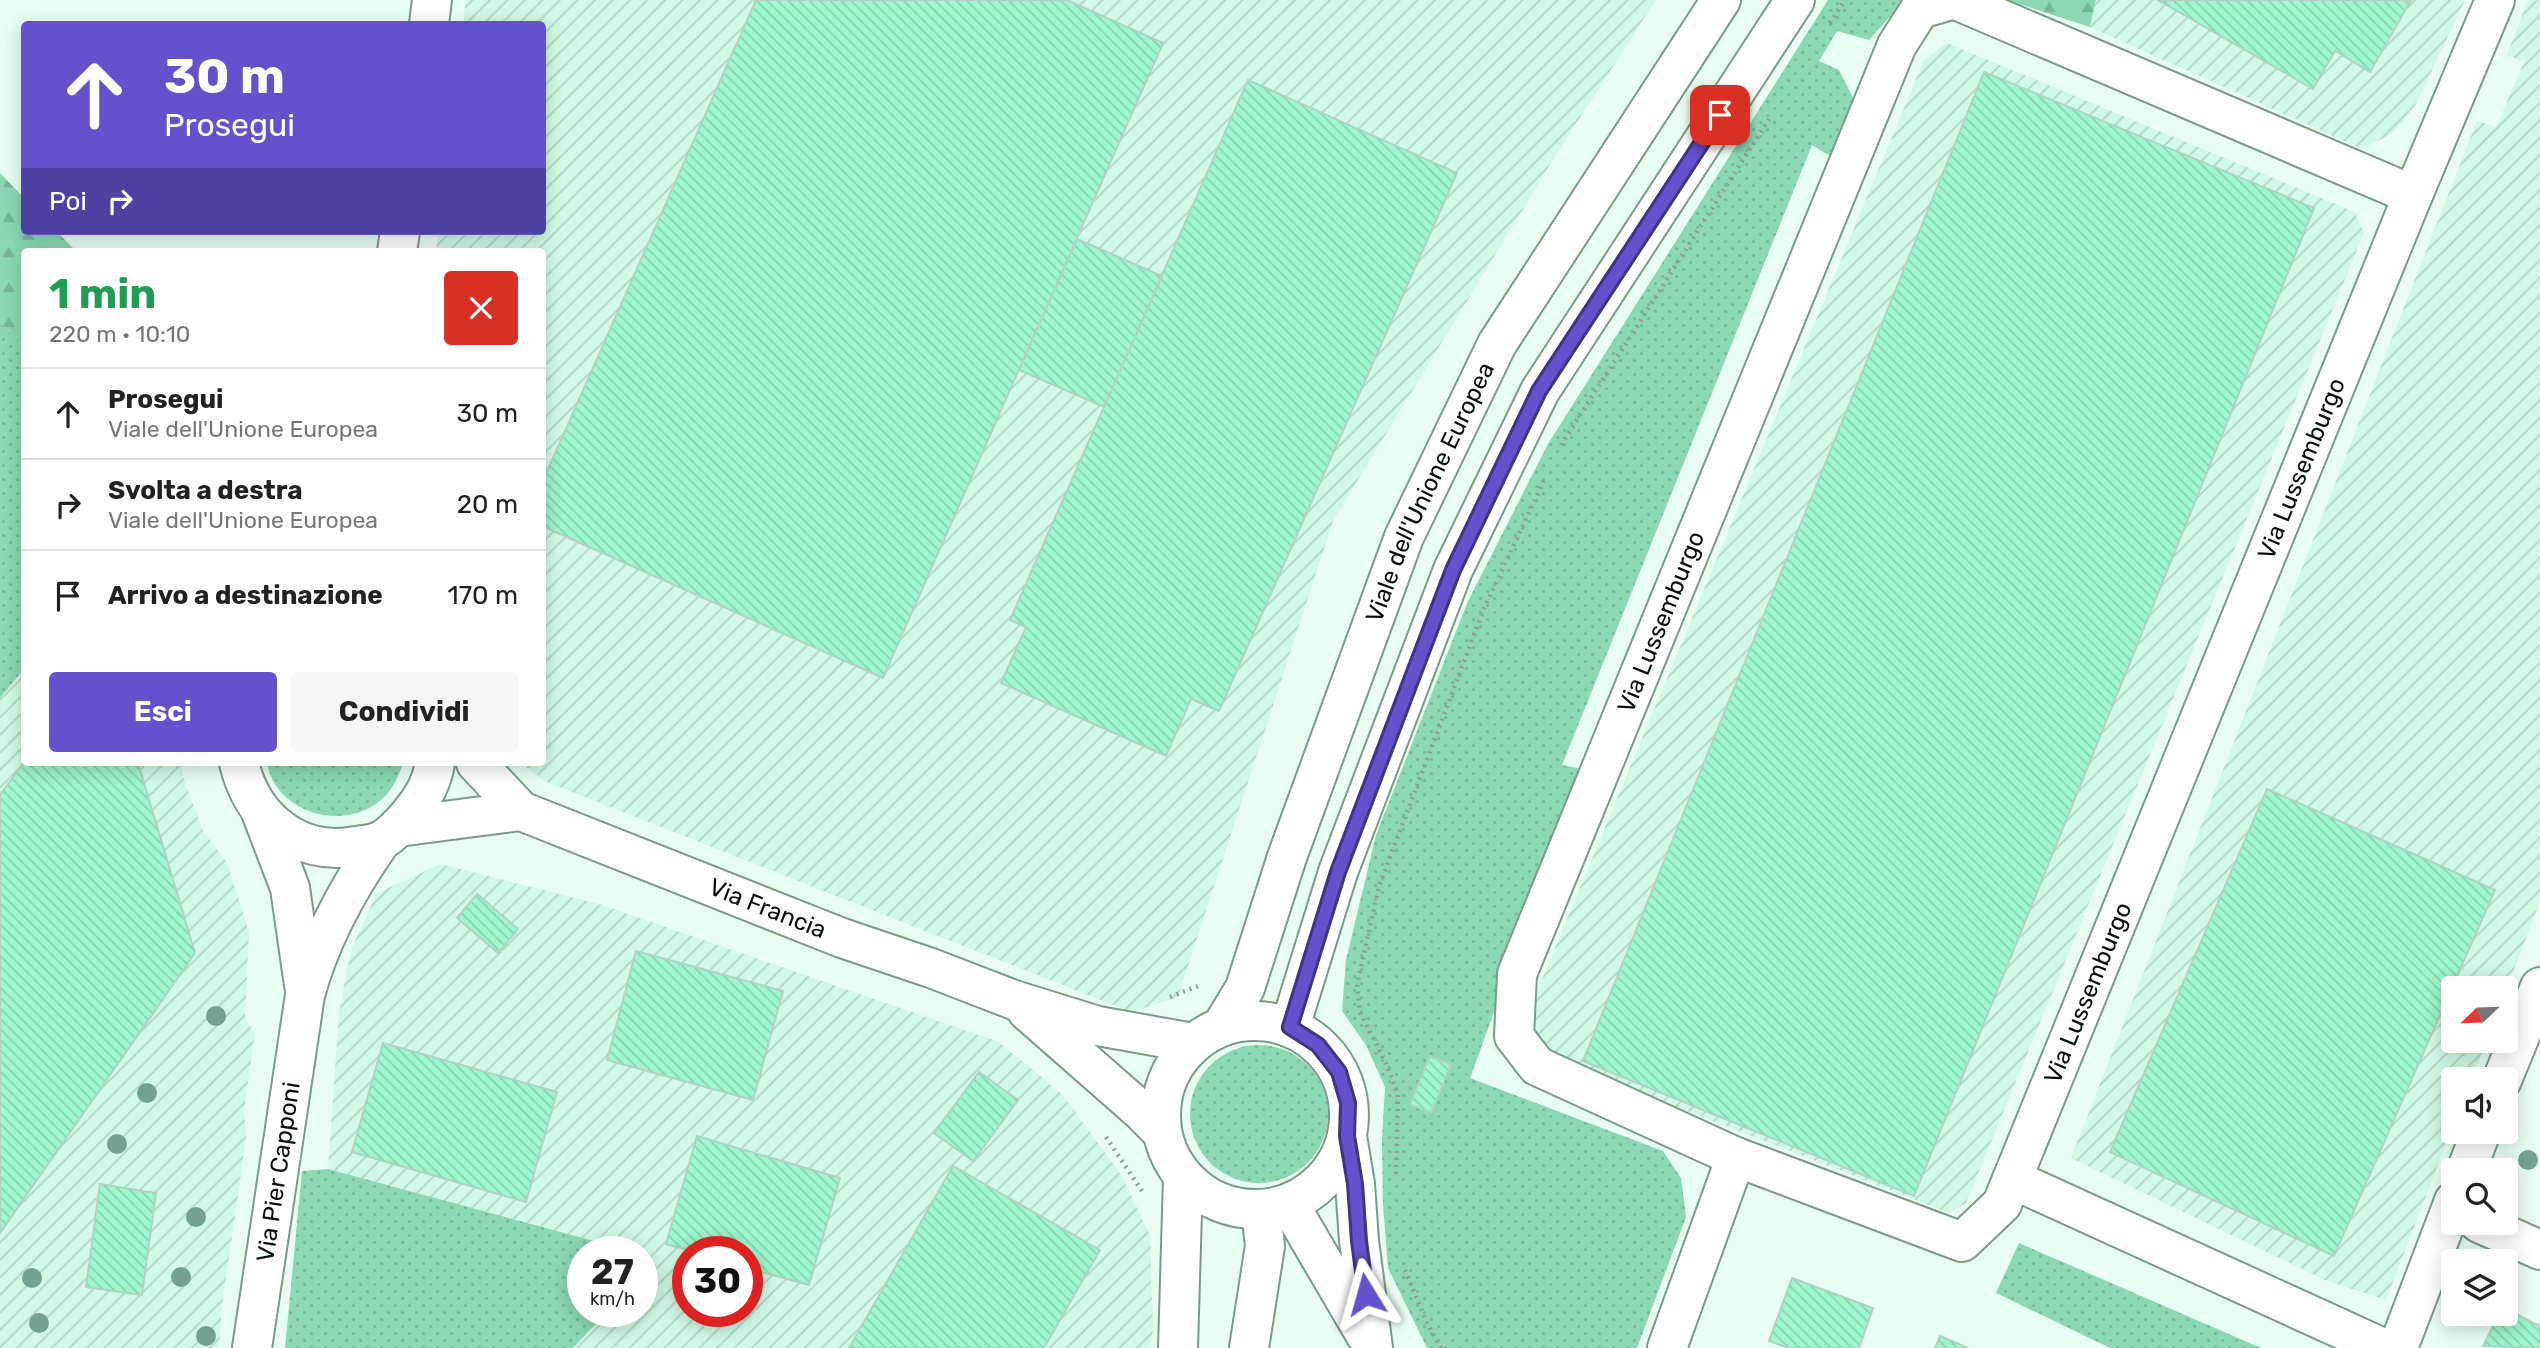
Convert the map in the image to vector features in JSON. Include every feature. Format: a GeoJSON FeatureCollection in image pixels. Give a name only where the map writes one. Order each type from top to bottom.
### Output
{"type":"FeatureCollection","features":[{"type":"Feature","properties":{"kind":"street"},"geometry":{"type":"LineString","coordinates":[[429,21],[432,0]]}},
{"type":"Feature","properties":{"kind":"street","name":"Viale dell'Unione Europea"},"geometry":{"type":"LineString","coordinates":[[1275,1207],[1232,1207],[1205,1196],[1183,1177],[1169,1156],[1161,1131],[1161,1098],[1173,1068],[1207,1035],[1245,988],[1287,857],[1404,537],[1497,344],[1721,0]]}},
{"type":"Feature","properties":{"kind":"street"},"geometry":{"type":"LineString","coordinates":[[1290,1027],[1338,872],[1453,570],[1539,391],[1795,0]]}},
{"type":"Feature","properties":{"kind":"street","name":"Via Lussemburgo"},"geometry":{"type":"LineString","coordinates":[[2413,195],[1954,0],[1920,9],[1897,45],[1517,974],[1514,1036],[1537,1066],[1735,1157],[1962,1242],[2002,1204],[2495,0]]}},
{"type":"Feature","properties":{"kind":"street","name":"Via Pier Capponi"},"geometry":{"type":"LineString","coordinates":[[240,766],[244,786],[261,813],[290,888],[305,995]]}},
{"type":"Feature","properties":{"kind":"street","name":"Via Pier Capponi"},"geometry":{"type":"LineString","coordinates":[[252,1348],[305,995],[312,969],[357,876],[389,834],[422,800],[434,766]]}},
{"type":"Feature","properties":{"kind":"street","name":"Via Francia"},"geometry":{"type":"LineString","coordinates":[[479,766],[522,811],[842,938],[1014,1000],[1098,1026],[1207,1035]]}},
{"type":"Feature","properties":{"kind":"street","name":"Via Francia"},"geometry":{"type":"LineString","coordinates":[[389,834],[522,811]]}},
{"type":"Feature","properties":{"kind":"street","name":"Via Pier Capponi"},"geometry":{"type":"LineString","coordinates":[[261,813],[285,834],[314,846],[346,848],[389,834]]}},
{"type":"Feature","properties":{"kind":"street"},"geometry":{"type":"LineString","coordinates":[[2507,1067],[2540,987]]}},
{"type":"Feature","properties":{"kind":"street","name":"Via Francia"},"geometry":{"type":"LineString","coordinates":[[1014,1000],[1161,1131]]}},
{"type":"Feature","properties":{"kind":"street"},"geometry":{"type":"LineString","coordinates":[[1207,1035],[1256,1021],[1290,1027],[1318,1045],[1339,1072],[1348,1103],[1347,1136],[1355,1184],[1372,1348]]}},
{"type":"Feature","properties":{"kind":"street"},"geometry":{"type":"LineString","coordinates":[[1275,1207],[1315,1188],[1336,1165],[1347,1136]]}},
{"type":"Feature","properties":{"kind":"street"},"geometry":{"type":"LineString","coordinates":[[1667,1348],[1735,1157]]}},
{"type":"Feature","properties":{"kind":"street"},"geometry":{"type":"LineString","coordinates":[[1178,1348],[1183,1177]]}},
{"type":"Feature","properties":{"kind":"street"},"geometry":{"type":"LineString","coordinates":[[2012,1179],[2383,1348]]}},
{"type":"Feature","properties":{"kind":"street"},"geometry":{"type":"LineString","coordinates":[[1275,1207],[1372,1348]]}},
{"type":"Feature","properties":{"kind":"street"},"geometry":{"type":"LineString","coordinates":[[1249,1348],[1265,1246],[1275,1207]]}},
{"type":"Feature","properties":{"kind":"street"},"geometry":{"type":"LineString","coordinates":[[2398,1348],[2449,1235]]}},
{"type":"Feature","properties":{"kind":"street"},"geometry":{"type":"LineString","coordinates":[[2508,1235],[2540,1250]]}},
{"type":"Feature","properties":{"kind":"path"},"geometry":{"type":"LineString","coordinates":[[1825,32],[1845,0]]}},
{"type":"Feature","properties":{"kind":"path"},"geometry":{"type":"LineString","coordinates":[[1560,447],[1774,110]]}},
{"type":"Feature","properties":{"kind":"path"},"geometry":{"type":"LineString","coordinates":[[1396,1177],[1398,1094],[1360,1012],[1357,985],[1379,886],[1484,609],[1548,472]]}},
{"type":"Feature","properties":{"kind":"path"},"geometry":{"type":"LineString","coordinates":[[1165,999],[1200,985],[1207,978]]}},
{"type":"Feature","properties":{"kind":"path"},"geometry":{"type":"LineString","coordinates":[[1104,1135],[1113,1144],[1146,1200]]}},
{"type":"Feature","properties":{"kind":"path"},"geometry":{"type":"LineString","coordinates":[[1402,1262],[1427,1323],[1441,1348]]}},
{"type":"Feature","properties":{"kind":"shaded area"},"geometry":{"type":"Polygon","coordinates":[[[466,0],[1656,0],[1554,158],[1333,521],[1178,997],[1131,1012],[544,781],[525,766],[546,766],[546,248],[436,248],[438,235],[546,235],[546,21],[463,21],[466,0]]]}},
{"type":"Feature","properties":{"kind":"shaded area"},"geometry":{"type":"Polygon","coordinates":[[[2096,0],[2465,0],[2416,104],[2393,133],[2362,149],[2090,27],[2096,0]]]}},
{"type":"Feature","properties":{"kind":"shaded area"},"geometry":{"type":"Polygon","coordinates":[[[2528,0],[2540,0],[2540,902],[2511,976],[2441,976],[2441,1054],[2481,1054],[2477,1067],[2441,1067],[2441,1144],[2446,1144],[2386,1300],[2325,1280],[2071,1158],[2477,121],[2496,127],[2524,62],[2507,55],[2528,0]]]}},
{"type":"Feature","properties":{"kind":"shaded area"},"geometry":{"type":"Polygon","coordinates":[[[1947,43],[2355,212],[2364,233],[1966,1203],[1949,1213],[1541,1054],[1527,1032],[1528,1013],[1924,60],[1947,43]]]}},
{"type":"Feature","properties":{"kind":"shaded area"},"geometry":{"type":"Polygon","coordinates":[[[21,673],[21,766],[182,766],[183,777],[203,831],[227,863],[249,932],[245,1018],[255,1033],[244,1111],[246,1139],[222,1305],[219,1348],[0,1348],[0,698],[21,673]]]}},
{"type":"Feature","properties":{"kind":"shaded area"},"geometry":{"type":"Polygon","coordinates":[[[440,864],[599,904],[999,1042],[1063,1095],[1122,1176],[1150,1236],[1153,1331],[1150,1348],[573,1348],[593,1327],[658,1327],[658,1236],[574,1236],[328,1169],[339,1013],[351,950],[377,893],[440,864]]]}},
{"type":"Feature","properties":{"kind":"green space"},"geometry":{"type":"Polygon","coordinates":[[[1828,0],[1905,0],[1869,40],[1837,31],[1819,61],[1839,70],[1853,98],[1830,156],[1812,145],[1562,765],[1583,769],[1470,1078],[1663,1151],[1681,1178],[1686,1217],[1637,1348],[1427,1348],[1388,1268],[1383,1204],[1385,1087],[1366,1045],[1342,1011],[1346,960],[1376,835],[1468,601],[1548,444],[1828,0]]]}},
{"type":"Feature","properties":{"kind":"green space"},"geometry":{"type":"Polygon","coordinates":[[[2007,0],[2096,0],[2090,27],[2007,0]]]}},
{"type":"Feature","properties":{"kind":"green space"},"geometry":{"type":"Polygon","coordinates":[[[0,173],[21,195],[21,235],[60,235],[73,248],[21,248],[21,344],[0,322],[0,173]]]}},
{"type":"Feature","properties":{"kind":"green space"},"geometry":{"type":"Polygon","coordinates":[[[0,322],[21,344],[21,673],[0,698],[0,322]]]}},
{"type":"Feature","properties":{"kind":"green space"},"geometry":{"type":"Polygon","coordinates":[[[268,766],[402,766],[392,788],[381,800],[366,810],[349,815],[331,816],[297,806],[283,795],[273,781],[268,766]]]}},
{"type":"Feature","properties":{"kind":"green space"},"geometry":{"type":"Polygon","coordinates":[[[1259,1045],[1285,1050],[1308,1065],[1323,1088],[1328,1114],[1323,1140],[1308,1163],[1285,1178],[1259,1183],[1233,1178],[1210,1163],[1195,1140],[1190,1114],[1195,1088],[1210,1065],[1233,1050],[1259,1045]]]}},
{"type":"Feature","properties":{"kind":"green space"},"geometry":{"type":"Polygon","coordinates":[[[328,1169],[575,1236],[567,1236],[567,1327],[593,1327],[573,1348],[285,1348],[302,1171],[328,1169]]]}},
{"type":"Feature","properties":{"kind":"green space"},"geometry":{"type":"Polygon","coordinates":[[[2019,1243],[2261,1348],[2110,1348],[1996,1293],[2019,1243]]]}},
{"type":"Feature","properties":{"kind":"building"},"geometry":{"type":"Polygon","coordinates":[[[756,0],[1067,0],[1163,43],[883,678],[546,528],[546,474],[756,0]]]}},
{"type":"Feature","properties":{"kind":"building"},"geometry":{"type":"Polygon","coordinates":[[[2158,0],[2411,0],[2370,72],[2335,51],[2313,89],[2158,0]]]}},
{"type":"Feature","properties":{"kind":"building"},"geometry":{"type":"Polygon","coordinates":[[[1984,72],[2314,208],[1914,1196],[1583,1061],[1984,72]]]}},
{"type":"Feature","properties":{"kind":"building"},"geometry":{"type":"Polygon","coordinates":[[[1248,80],[1457,173],[1219,711],[1191,699],[1166,756],[1001,683],[1026,627],[1010,620],[1248,80]]]}},
{"type":"Feature","properties":{"kind":"building"},"geometry":{"type":"Polygon","coordinates":[[[1077,239],[1162,276],[1104,407],[1019,370],[1077,239]]]}},
{"type":"Feature","properties":{"kind":"building"},"geometry":{"type":"Polygon","coordinates":[[[21,766],[139,766],[195,953],[0,1233],[0,795],[21,766]]]}},
{"type":"Feature","properties":{"kind":"building"},"geometry":{"type":"Polygon","coordinates":[[[2267,789],[2495,890],[2457,976],[2441,976],[2441,1013],[2334,1256],[2110,1152],[2267,789]]]}},
{"type":"Feature","properties":{"kind":"building"},"geometry":{"type":"Polygon","coordinates":[[[477,894],[518,929],[498,953],[457,918],[477,894]]]}},
{"type":"Feature","properties":{"kind":"building"},"geometry":{"type":"Polygon","coordinates":[[[636,951],[783,991],[753,1100],[607,1060],[636,951]]]}},
{"type":"Feature","properties":{"kind":"building"},"geometry":{"type":"Polygon","coordinates":[[[383,1043],[557,1092],[526,1202],[352,1152],[383,1043]]]}},
{"type":"Feature","properties":{"kind":"building"},"geometry":{"type":"Polygon","coordinates":[[[1430,1056],[1451,1065],[1431,1113],[1410,1104],[1430,1056]]]}},
{"type":"Feature","properties":{"kind":"building"},"geometry":{"type":"Polygon","coordinates":[[[979,1072],[1018,1100],[973,1161],[934,1133],[979,1072]]]}},
{"type":"Feature","properties":{"kind":"building"},"geometry":{"type":"Polygon","coordinates":[[[697,1136],[840,1178],[809,1285],[763,1272],[763,1236],[672,1236],[672,1246],[666,1244],[697,1136]]]}},
{"type":"Feature","properties":{"kind":"building"},"geometry":{"type":"Polygon","coordinates":[[[953,1166],[1100,1250],[1044,1348],[849,1348],[953,1166]]]}},
{"type":"Feature","properties":{"kind":"building"},"geometry":{"type":"Polygon","coordinates":[[[100,1184],[156,1193],[142,1295],[86,1287],[100,1184]]]}},
{"type":"Feature","properties":{"kind":"building"},"geometry":{"type":"Polygon","coordinates":[[[1792,1278],[1873,1308],[1859,1348],[1789,1348],[1769,1341],[1792,1278]]]}},
{"type":"Feature","properties":{"kind":"building"},"geometry":{"type":"Polygon","coordinates":[[[2518,1315],[2540,1326],[2540,1348],[2483,1346],[2493,1326],[2518,1326],[2518,1315]]]}},
{"type":"Feature","properties":{"kind":"building"},"geometry":{"type":"Polygon","coordinates":[[[1940,1336],[1968,1348],[1935,1348],[1940,1336]]]}},
{"type":"Feature","properties":{"kind":"route"},"geometry":{"type":"LineString","coordinates":[[1366,1294],[1355,1184],[1347,1136],[1348,1103],[1339,1072],[1318,1045],[1290,1027],[1338,872],[1453,570],[1539,391],[1720,115]]}}]}
